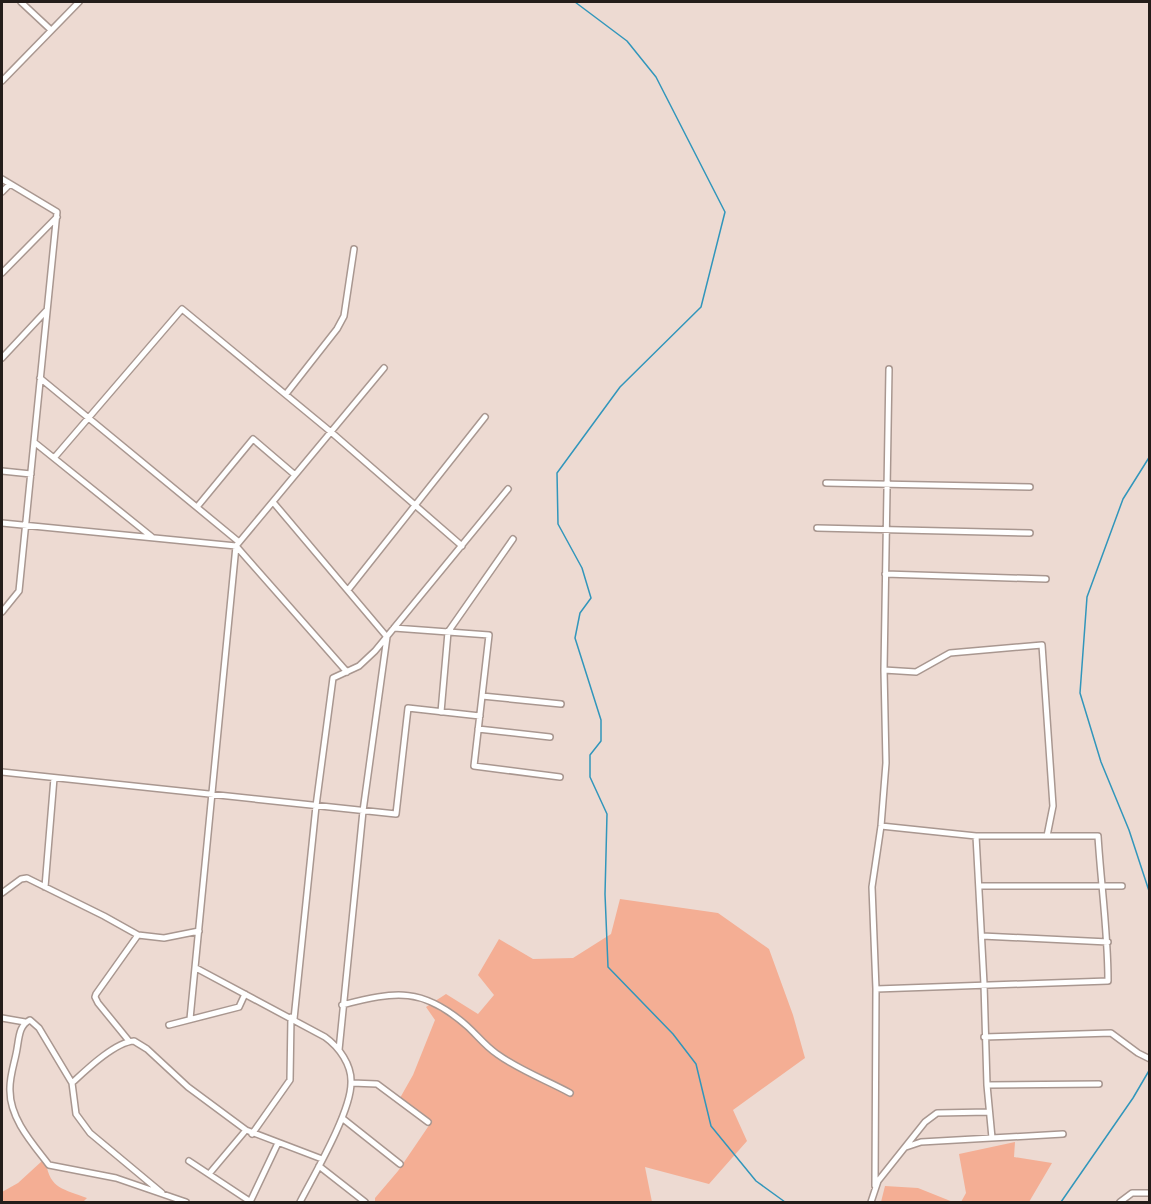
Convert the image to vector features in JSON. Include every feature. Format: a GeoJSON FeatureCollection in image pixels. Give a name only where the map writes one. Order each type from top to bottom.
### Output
{"type":"FeatureCollection","features":[{"type":"Feature","properties":{"kind":"street"},"geometry":{"type":"LineString","coordinates":[[21,2],[51,30]]}},
{"type":"Feature","properties":{"kind":"street"},"geometry":{"type":"LineString","coordinates":[[2,81],[79,2]]}},
{"type":"Feature","properties":{"kind":"street"},"geometry":{"type":"LineString","coordinates":[[2,179],[57,212],[19,591],[2,612]]}},
{"type":"Feature","properties":{"kind":"street"},"geometry":{"type":"LineString","coordinates":[[2,192],[10,184]]}},
{"type":"Feature","properties":{"kind":"street"},"geometry":{"type":"LineString","coordinates":[[2,273],[57,217]]}},
{"type":"Feature","properties":{"kind":"street"},"geometry":{"type":"LineString","coordinates":[[286,394],[337,329],[344,316],[354,249]]}},
{"type":"Feature","properties":{"kind":"street"},"geometry":{"type":"LineString","coordinates":[[54,458],[182,309],[331,432],[462,546]]}},
{"type":"Feature","properties":{"kind":"street"},"geometry":{"type":"LineString","coordinates":[[2,358],[47,310]]}},
{"type":"Feature","properties":{"kind":"street"},"geometry":{"type":"LineString","coordinates":[[190,1019],[238,544],[384,368]]}},
{"type":"Feature","properties":{"kind":"street"},"geometry":{"type":"LineString","coordinates":[[871,1203],[876,1186],[876,989],[872,887],[881,826],[886,763],[884,670],[889,369]]}},
{"type":"Feature","properties":{"kind":"street"},"geometry":{"type":"LineString","coordinates":[[40,378],[197,507],[238,544],[347,672]]}},
{"type":"Feature","properties":{"kind":"street"},"geometry":{"type":"LineString","coordinates":[[348,590],[485,417]]}},
{"type":"Feature","properties":{"kind":"street"},"geometry":{"type":"LineString","coordinates":[[197,507],[253,440],[295,475]]}},
{"type":"Feature","properties":{"kind":"street"},"geometry":{"type":"LineString","coordinates":[[34,442],[153,538]]}},
{"type":"Feature","properties":{"kind":"street"},"geometry":{"type":"LineString","coordinates":[[2,471],[31,474]]}},
{"type":"Feature","properties":{"kind":"street"},"geometry":{"type":"LineString","coordinates":[[826,483],[1030,487]]}},
{"type":"Feature","properties":{"kind":"street"},"geometry":{"type":"LineString","coordinates":[[209,1174],[249,1132],[290,1080],[292,1018],[315,806],[333,678],[360,666],[387,637],[508,489]]}},
{"type":"Feature","properties":{"kind":"street"},"geometry":{"type":"LineString","coordinates":[[273,502],[387,637],[363,811],[339,1050]]}},
{"type":"Feature","properties":{"kind":"street"},"geometry":{"type":"LineString","coordinates":[[2,523],[238,544]]}},
{"type":"Feature","properties":{"kind":"street"},"geometry":{"type":"LineString","coordinates":[[817,528],[1030,533]]}},
{"type":"Feature","properties":{"kind":"street"},"geometry":{"type":"LineString","coordinates":[[441,711],[448,632],[513,539]]}},
{"type":"Feature","properties":{"kind":"street"},"geometry":{"type":"LineString","coordinates":[[885,574],[1046,579]]}},
{"type":"Feature","properties":{"kind":"street"},"geometry":{"type":"LineString","coordinates":[[394,628],[489,636],[474,766],[560,777]]}},
{"type":"Feature","properties":{"kind":"street"},"geometry":{"type":"LineString","coordinates":[[884,670],[916,672],[950,653],[1042,645],[1053,806],[1047,836]]}},
{"type":"Feature","properties":{"kind":"street"},"geometry":{"type":"LineString","coordinates":[[482,696],[561,704]]}},
{"type":"Feature","properties":{"kind":"street"},"geometry":{"type":"LineString","coordinates":[[2,772],[396,814],[408,708],[480,716]]}},
{"type":"Feature","properties":{"kind":"street"},"geometry":{"type":"LineString","coordinates":[[478,729],[550,737]]}},
{"type":"Feature","properties":{"kind":"street"},"geometry":{"type":"LineString","coordinates":[[45,887],[54,777]]}},
{"type":"Feature","properties":{"kind":"street"},"geometry":{"type":"LineString","coordinates":[[876,989],[1108,981],[1108,942],[1098,836],[976,836],[881,826]]}},
{"type":"Feature","properties":{"kind":"street"},"geometry":{"type":"LineString","coordinates":[[976,836],[984,984],[984,1037],[992,1138]]}},
{"type":"Feature","properties":{"kind":"street"},"geometry":{"type":"LineString","coordinates":[[2,893],[23,878],[104,916],[138,935],[164,938],[199,931]]}},
{"type":"Feature","properties":{"kind":"street"},"geometry":{"type":"LineString","coordinates":[[979,886],[1122,886]]}},
{"type":"Feature","properties":{"kind":"street"},"geometry":{"type":"LineString","coordinates":[[129,1041],[95,996],[138,935]]}},
{"type":"Feature","properties":{"kind":"street"},"geometry":{"type":"LineString","coordinates":[[982,936],[1108,942]]}},
{"type":"Feature","properties":{"kind":"street"},"geometry":{"type":"LineString","coordinates":[[196,968],[325,1037],[339,1050],[350,1071],[351,1083],[342,1118],[300,1203]]}},
{"type":"Feature","properties":{"kind":"street"},"geometry":{"type":"LineString","coordinates":[[169,1024],[239,1007],[245,994]]}},
{"type":"Feature","properties":{"kind":"street"},"geometry":{"type":"LineString","coordinates":[[342,1005],[396,994],[433,1002],[465,1024],[482,1042],[503,1058],[570,1093]]}},
{"type":"Feature","properties":{"kind":"street"},"geometry":{"type":"LineString","coordinates":[[2,1018],[25,1022],[30,1020],[39,1028],[72,1083],[76,1114],[90,1133],[167,1197]]}},
{"type":"Feature","properties":{"kind":"street"},"geometry":{"type":"LineString","coordinates":[[25,1022],[20,1032],[10,1085],[12,1107],[17,1120],[49,1165],[116,1178],[186,1203]]}},
{"type":"Feature","properties":{"kind":"street"},"geometry":{"type":"LineString","coordinates":[[984,1037],[1111,1033],[1149,1059]]}},
{"type":"Feature","properties":{"kind":"street"},"geometry":{"type":"LineString","coordinates":[[72,1083],[107,1054],[129,1041],[134,1041],[147,1049],[188,1087],[249,1132],[322,1158]]}},
{"type":"Feature","properties":{"kind":"street"},"geometry":{"type":"LineString","coordinates":[[351,1083],[377,1084],[428,1122]]}},
{"type":"Feature","properties":{"kind":"street"},"geometry":{"type":"LineString","coordinates":[[2,1084],[10,1085]]}},
{"type":"Feature","properties":{"kind":"street"},"geometry":{"type":"LineString","coordinates":[[987,1085],[1099,1084]]}},
{"type":"Feature","properties":{"kind":"street"},"geometry":{"type":"LineString","coordinates":[[876,1186],[925,1122],[937,1113],[989,1112]]}},
{"type":"Feature","properties":{"kind":"street"},"geometry":{"type":"LineString","coordinates":[[342,1118],[400,1164]]}},
{"type":"Feature","properties":{"kind":"street"},"geometry":{"type":"LineString","coordinates":[[905,1148],[921,1142],[1063,1134]]}},
{"type":"Feature","properties":{"kind":"street"},"geometry":{"type":"LineString","coordinates":[[189,1161],[250,1202],[278,1143]]}},
{"type":"Feature","properties":{"kind":"street"},"geometry":{"type":"LineString","coordinates":[[319,1166],[365,1202]]}},
{"type":"Feature","properties":{"kind":"street"},"geometry":{"type":"LineString","coordinates":[[1120,1203],[1132,1193],[1149,1193]]}},
{"type":"Feature","properties":{"kind":"shaded area"},"geometry":{"type":"Polygon","coordinates":[[[620,899],[718,913],[769,949],[793,1015],[805,1058],[733,1110],[747,1141],[709,1184],[645,1167],[652,1202],[375,1202],[375,1198],[398,1171],[432,1121],[400,1098],[413,1075],[435,1020],[426,1007],[446,994],[478,1014],[494,995],[478,975],[499,939],[533,959],[573,958],[611,934],[620,899]]]}},
{"type":"Feature","properties":{"kind":"shaded area"},"geometry":{"type":"Polygon","coordinates":[[[1015,1142],[1014,1157],[1052,1163],[1029,1202],[961,1202],[966,1193],[959,1154],[1015,1142]]]}},
{"type":"Feature","properties":{"kind":"shaded area"},"geometry":{"type":"Polygon","coordinates":[[[42,1161],[46,1163],[51,1178],[59,1187],[87,1198],[83,1202],[2,1202],[2,1192],[18,1183],[42,1161]]]}},
{"type":"Feature","properties":{"kind":"shaded area"},"geometry":{"type":"Polygon","coordinates":[[[885,1186],[918,1188],[953,1202],[881,1202],[885,1186]]]}},
{"type":"Feature","properties":{"kind":"waterway"},"geometry":{"type":"LineString","coordinates":[[575,2],[627,41],[656,77],[725,212],[701,307],[620,387],[557,473],[558,524],[582,568],[591,598],[580,613],[575,638],[601,720],[601,741],[590,755],[590,777],[607,814],[605,894],[608,967],[673,1034],[696,1064],[711,1126],[756,1181],[785,1202]]}},
{"type":"Feature","properties":{"kind":"waterway"},"geometry":{"type":"LineString","coordinates":[[1150,456],[1123,499],[1087,597],[1080,693],[1101,762],[1129,830],[1150,894]]}},
{"type":"Feature","properties":{"kind":"waterway"},"geometry":{"type":"LineString","coordinates":[[1061,1202],[1133,1098],[1150,1069]]}}]}
